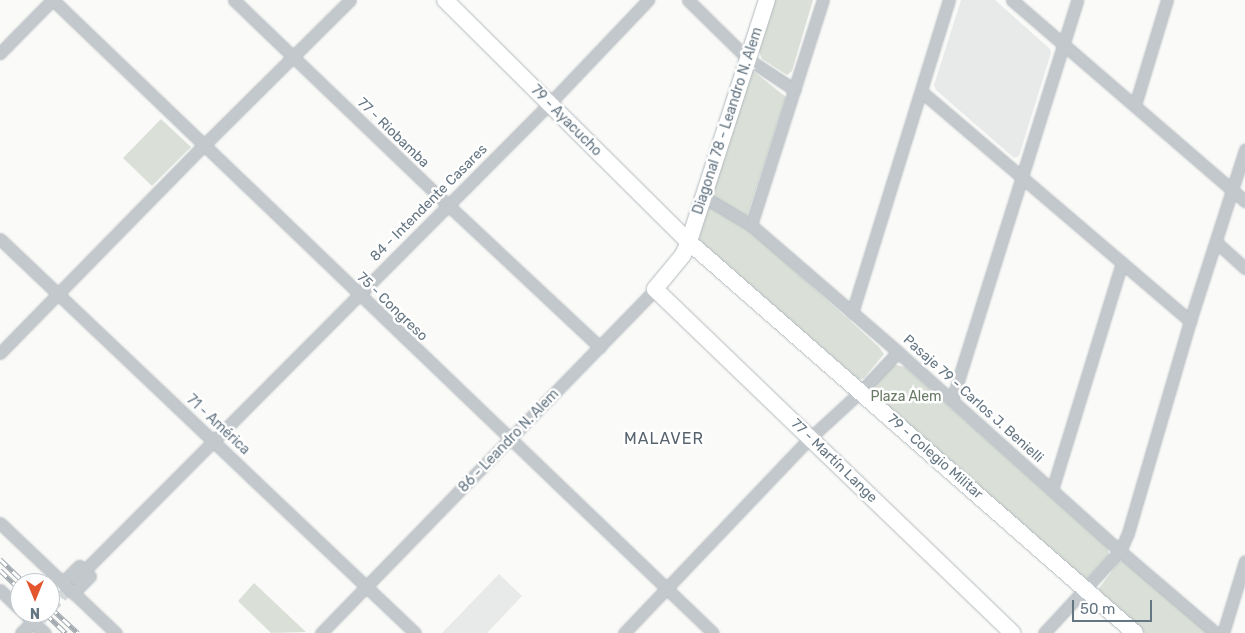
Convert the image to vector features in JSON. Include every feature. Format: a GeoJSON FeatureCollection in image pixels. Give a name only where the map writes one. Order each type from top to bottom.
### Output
{"type":"FeatureCollection","features":[{"type":"Feature","properties":{"kind":"street"},"geometry":{"type":"LineString","coordinates":[[0,53],[52,0]]}},
{"type":"Feature","properties":{"kind":"street","name":"75 - Congreso"},"geometry":{"type":"LineString","coordinates":[[52,0],[358,295],[714,633]]}},
{"type":"Feature","properties":{"kind":"street","name":"77 - Riobamba"},"geometry":{"type":"LineString","coordinates":[[234,0],[448,205],[600,347]]}},
{"type":"Feature","properties":{"kind":"street"},"geometry":{"type":"LineString","coordinates":[[0,353],[203,146],[350,0]]}},
{"type":"Feature","properties":{"kind":"street","name":"79 - Ayacucho"},"geometry":{"type":"LineString","coordinates":[[444,0],[688,242]]}},
{"type":"Feature","properties":{"kind":"street","name":"84 - Intendente Casares"},"geometry":{"type":"LineString","coordinates":[[76,579],[549,104],[648,0]]}},
{"type":"Feature","properties":{"kind":"street"},"geometry":{"type":"LineString","coordinates":[[688,0],[748,59],[795,90]]}},
{"type":"Feature","properties":{"kind":"street","name":"Diagonal 78 - Leandro N. Alem"},"geometry":{"type":"LineString","coordinates":[[688,242],[767,0]]}},
{"type":"Feature","properties":{"kind":"street"},"geometry":{"type":"LineString","coordinates":[[751,226],[823,0]]}},
{"type":"Feature","properties":{"kind":"street"},"geometry":{"type":"LineString","coordinates":[[852,313],[949,0]]}},
{"type":"Feature","properties":{"kind":"street"},"geometry":{"type":"LineString","coordinates":[[1012,0],[1245,201]]}},
{"type":"Feature","properties":{"kind":"street"},"geometry":{"type":"LineString","coordinates":[[952,400],[1077,0]]}},
{"type":"Feature","properties":{"kind":"street"},"geometry":{"type":"LineString","coordinates":[[1134,105],[1167,0]]}},
{"type":"Feature","properties":{"kind":"street"},"geometry":{"type":"LineString","coordinates":[[922,92],[1190,321]]}},
{"type":"Feature","properties":{"kind":"street"},"geometry":{"type":"LineString","coordinates":[[1044,633],[1120,551],[1128,533],[1190,321],[1245,150]]}},
{"type":"Feature","properties":{"kind":"street","name":"Pasaje 79 - Carlos J. Benielli"},"geometry":{"type":"LineString","coordinates":[[704,197],[751,226],[898,352],[1120,551],[1216,633]]}},
{"type":"Feature","properties":{"kind":"street","name":"71 - América"},"geometry":{"type":"LineString","coordinates":[[0,239],[415,633]]}},
{"type":"Feature","properties":{"kind":"street","name":"86 - Leandro N. Alem"},"geometry":{"type":"LineString","coordinates":[[321,633],[655,290],[683,255],[688,242]]}},
{"type":"Feature","properties":{"kind":"street","name":"79 - Colegio Militar"},"geometry":{"type":"LineString","coordinates":[[688,242],[1135,633]]}},
{"type":"Feature","properties":{"kind":"street"},"geometry":{"type":"LineString","coordinates":[[1216,242],[1245,268]]}},
{"type":"Feature","properties":{"kind":"street"},"geometry":{"type":"LineString","coordinates":[[1052,490],[1122,263]]}},
{"type":"Feature","properties":{"kind":"street","name":"77 - Martín Lange"},"geometry":{"type":"LineString","coordinates":[[655,290],[1013,633]]}},
{"type":"Feature","properties":{"kind":"street"},"geometry":{"type":"LineString","coordinates":[[624,633],[810,438],[860,392],[898,352]]}},
{"type":"Feature","properties":{"kind":"street","name":"84 - Intendente Casares"},"geometry":{"type":"LineString","coordinates":[[63,582],[168,478],[187,467]]}},
{"type":"Feature","properties":{"kind":"street","name":"84 - Intendente Casares"},"geometry":{"type":"LineString","coordinates":[[73,593],[178,486],[187,467]]}},
{"type":"Feature","properties":{"kind":"street"},"geometry":{"type":"LineString","coordinates":[[0,523],[116,633]]}},
{"type":"Feature","properties":{"kind":"street"},"geometry":{"type":"LineString","coordinates":[[1223,633],[1245,561]]}},
{"type":"Feature","properties":{"kind":"street"},"geometry":{"type":"LineString","coordinates":[[0,590],[10,600]]}},
{"type":"Feature","properties":{"kind":"shaded area"},"geometry":{"type":"Polygon","coordinates":[[[961,0],[995,0],[1050,49],[1051,53],[1019,156],[1014,158],[936,90],[934,85],[961,0]]]}},
{"type":"Feature","properties":{"kind":"shaded area"},"geometry":{"type":"Polygon","coordinates":[[[499,574],[522,596],[487,633],[442,633],[499,574]]]}},
{"type":"Feature","properties":{"kind":"green space"},"geometry":{"type":"Polygon","coordinates":[[[773,0],[813,0],[792,71],[787,75],[762,59],[758,49],[773,0]]]}},
{"type":"Feature","properties":{"kind":"green space"},"geometry":{"type":"Polygon","coordinates":[[[752,70],[786,97],[747,216],[711,196],[752,70]]]}},
{"type":"Feature","properties":{"kind":"green space"},"geometry":{"type":"Polygon","coordinates":[[[161,119],[191,147],[152,186],[123,158],[161,119]]]}},
{"type":"Feature","properties":{"kind":"green space","name":"Plaza Alem"},"geometry":{"type":"Polygon","coordinates":[[[706,207],[711,207],[753,233],[879,347],[884,354],[864,378],[857,381],[698,243],[696,237],[706,207]]]}},
{"type":"Feature","properties":{"kind":"green space","name":"Plaza Alem"},"geometry":{"type":"Polygon","coordinates":[[[892,364],[905,367],[1108,548],[1109,555],[1087,578],[1082,581],[871,392],[873,385],[892,364]]]}},
{"type":"Feature","properties":{"kind":"green space"},"geometry":{"type":"Polygon","coordinates":[[[1123,561],[1211,633],[1142,633],[1096,592],[1119,562],[1123,561]]]}},
{"type":"Feature","properties":{"kind":"green space"},"geometry":{"type":"Polygon","coordinates":[[[254,583],[306,632],[271,633],[238,601],[254,583]]]}},
{"type":"Feature","properties":{"kind":"tunnel"},"geometry":{"type":"LineString","coordinates":[[60,598],[74,582]]}},
{"type":"Feature","properties":{"kind":"tunnel"},"geometry":{"type":"LineString","coordinates":[[30,632],[38,623]]}},
{"type":"Feature","properties":{"kind":"railway"},"geometry":{"type":"LineString","coordinates":[[0,559],[15,573]]}},
{"type":"Feature","properties":{"kind":"railway"},"geometry":{"type":"LineString","coordinates":[[0,570],[10,580]]}},
{"type":"Feature","properties":{"kind":"railway"},"geometry":{"type":"LineString","coordinates":[[60,616],[78,633]]}},
{"type":"Feature","properties":{"kind":"railway"},"geometry":{"type":"LineString","coordinates":[[56,623],[66,633]]}},
{"type":"Feature","properties":{"kind":"district","name":"MALAVER"},"geometry":{"type":"Point","coordinates":[664,439]}}]}
